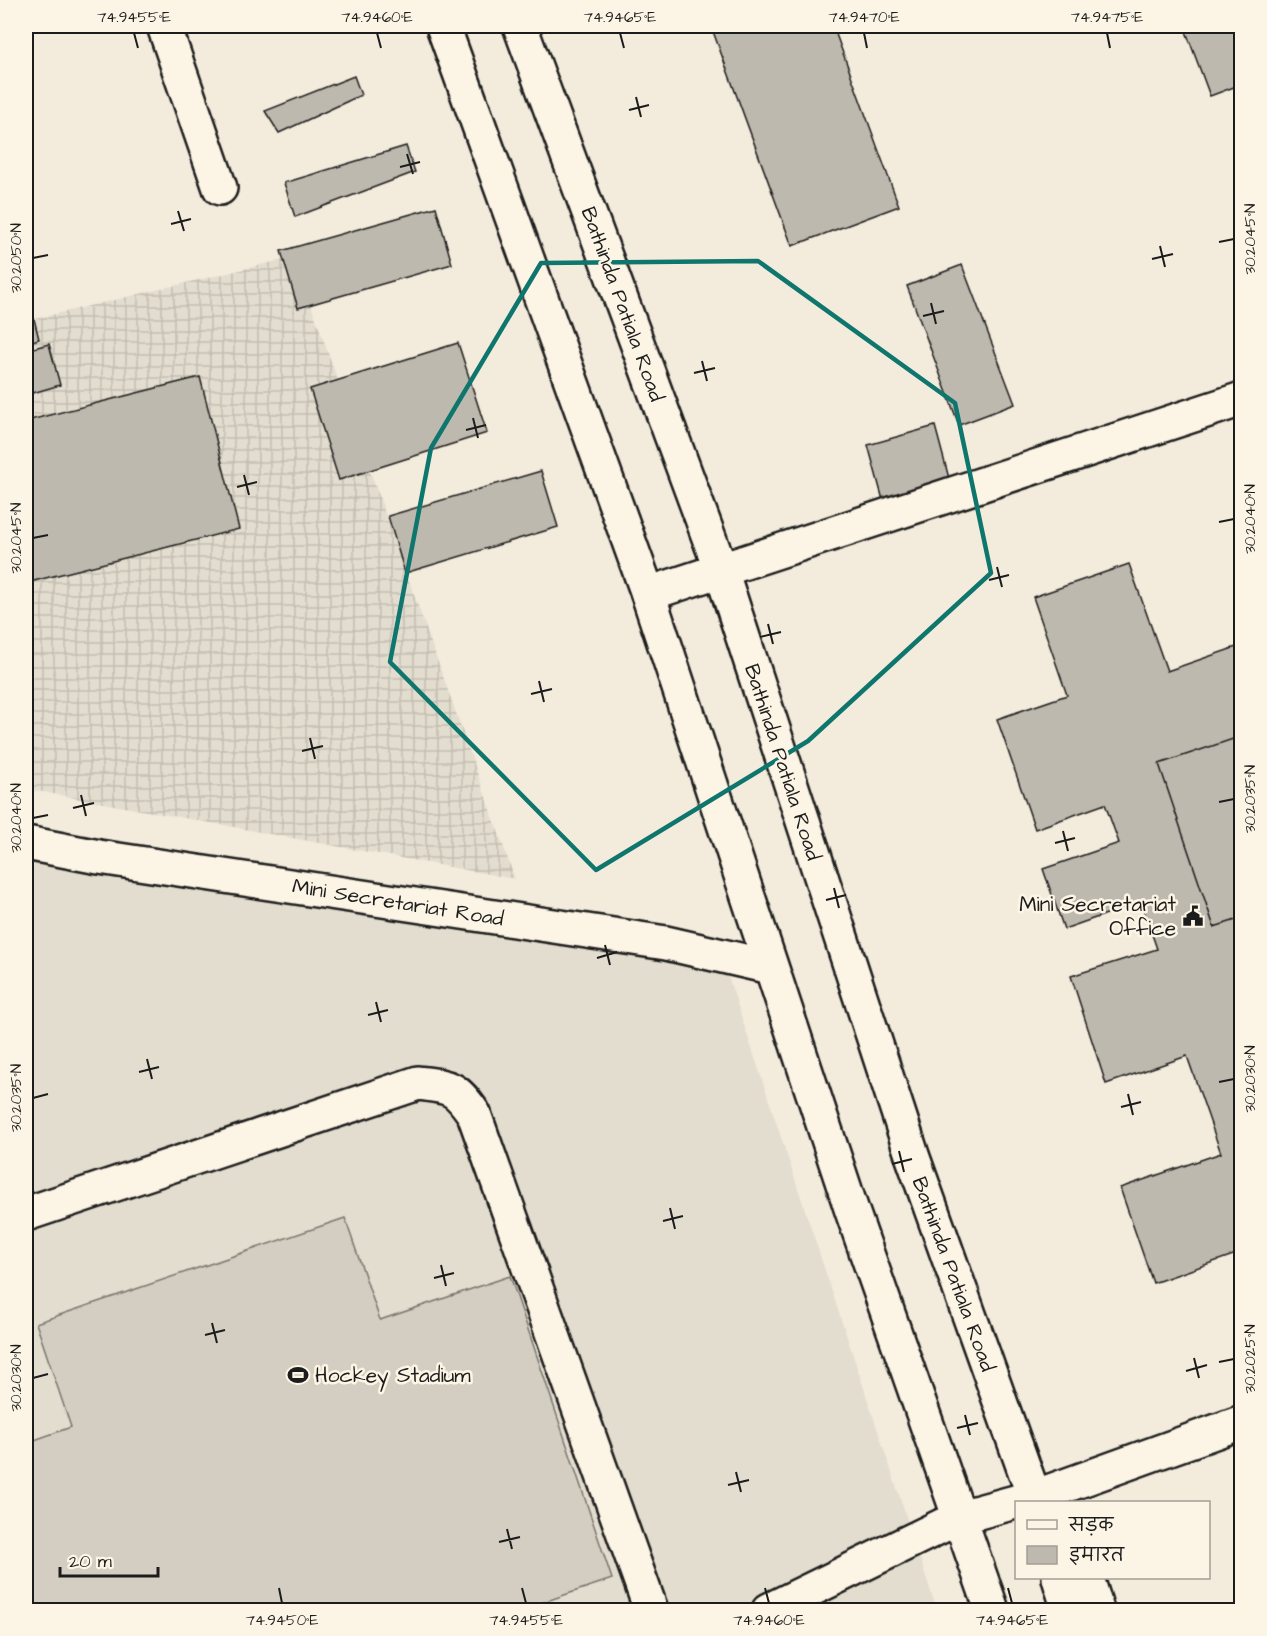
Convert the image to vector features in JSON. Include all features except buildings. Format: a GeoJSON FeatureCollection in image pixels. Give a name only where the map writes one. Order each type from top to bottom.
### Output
{"type":"FeatureCollection","features":[{"type":"Feature","properties":{"kind":"main road"},"geometry":{"type":"LineString","coordinates":[[164,26],[220,188]]}},
{"type":"Feature","properties":{"kind":"main road"},"geometry":{"type":"LineString","coordinates":[[443,26],[648,594],[852,1211],[992,1611]]}},
{"type":"Feature","properties":{"kind":"main road","name":"Bathinda Patiala Road"},"geometry":{"type":"LineString","coordinates":[[520,26],[721,570],[913,1158],[1048,1498]]}},
{"type":"Feature","properties":{"kind":"main road"},"geometry":{"type":"LineString","coordinates":[[648,594],[1242,399]]}},
{"type":"Feature","properties":{"kind":"main road","name":"Mini Secretariat Road"},"geometry":{"type":"LineString","coordinates":[[26,843],[99,857],[666,943],[770,968]]}},
{"type":"Feature","properties":{"kind":"main road"},"geometry":{"type":"LineString","coordinates":[[26,1214],[418,1083],[441,1086],[460,1094],[474,1114],[651,1611]]}},
{"type":"Feature","properties":{"kind":"main road"},"geometry":{"type":"LineString","coordinates":[[1048,1498],[1242,1422]]}},
{"type":"Feature","properties":{"kind":"main road"},"geometry":{"type":"LineString","coordinates":[[768,1611],[960,1517],[1015,1505]]}},
{"type":"Feature","properties":{"kind":"main road"},"geometry":{"type":"LineString","coordinates":[[1059,1579],[1069,1611]]}},
{"type":"Feature","properties":{"kind":"main road"},"geometry":{"type":"LineString","coordinates":[[1087,1579],[1097,1611]]}},
{"type":"Feature","properties":{"kind":"highlighted area"},"geometry":{"type":"Polygon","coordinates":[[[758,261],[955,403],[991,573],[808,741],[596,870],[390,662],[431,448],[541,263],[758,261]]]}},
{"type":"Feature","properties":{"kind":"shaded area"},"geometry":{"type":"Polygon","coordinates":[[[294,257],[515,879],[26,789],[26,321],[294,257]]]}},
{"type":"Feature","properties":{"kind":"shaded area"},"geometry":{"type":"Polygon","coordinates":[[[26,846],[724,964],[937,1610],[26,1610],[26,846]]]}},
{"type":"Feature","properties":{"kind":"shaded area","name":"Hockey Stadium"},"geometry":{"type":"Polygon","coordinates":[[[345,1218],[380,1320],[510,1276],[612,1579],[520,1610],[26,1610],[26,1443],[71,1427],[36,1323],[345,1218]]]}},
{"type":"Feature","properties":{"kind":"place","name":"Mini Secretariat Office"},"geometry":{"type":"Point","coordinates":[1193,916]}},
{"type":"Feature","properties":{"kind":"place","name":"Hockey Stadium"},"geometry":{"type":"Point","coordinates":[298,1375]}}]}
